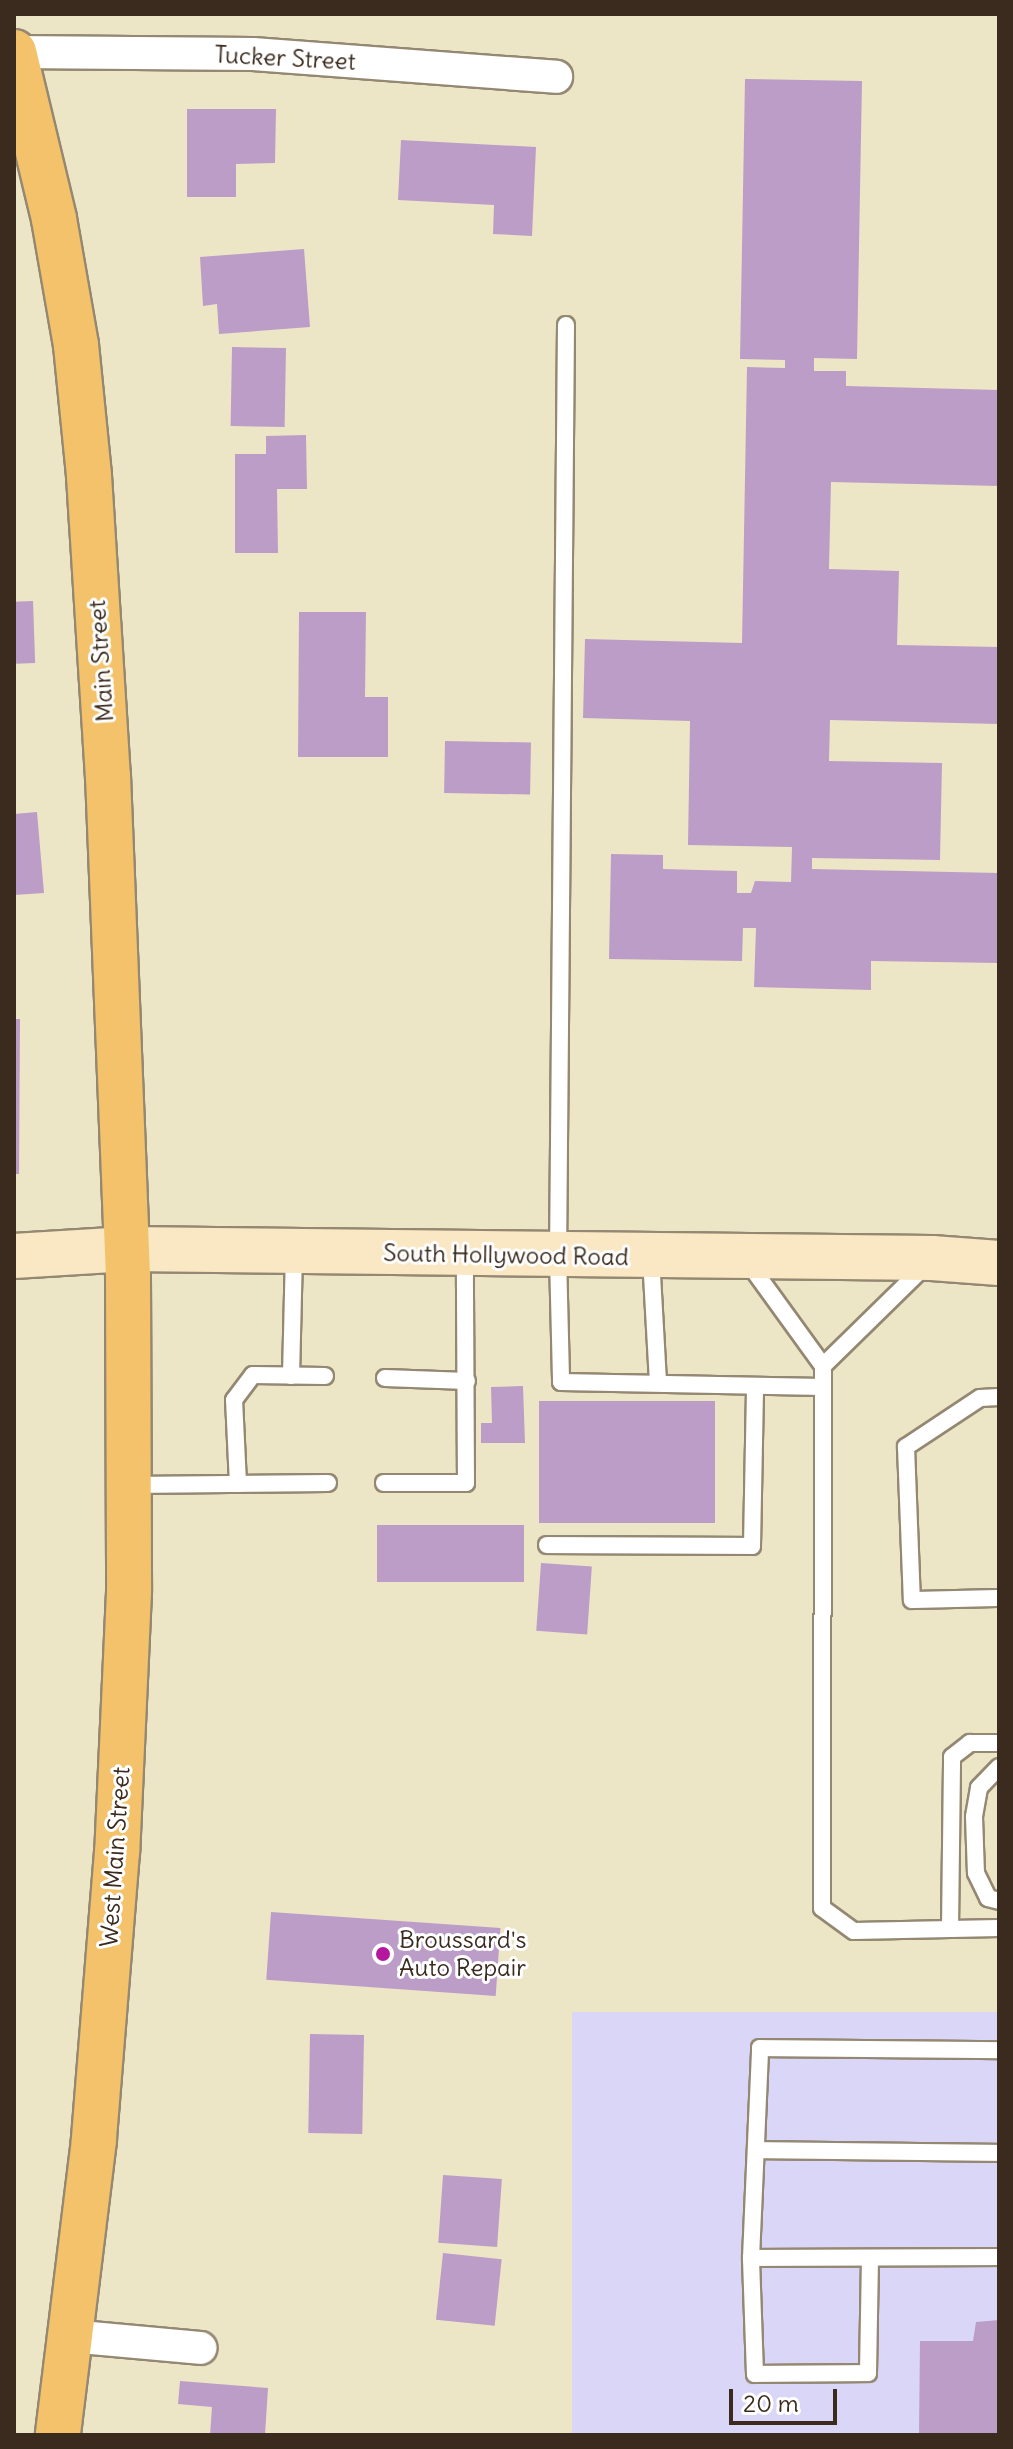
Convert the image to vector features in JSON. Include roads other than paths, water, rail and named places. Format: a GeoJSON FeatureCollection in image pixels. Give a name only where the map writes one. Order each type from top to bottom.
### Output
{"type":"FeatureCollection","features":[{"type":"Feature","properties":{"kind":"main road","name":"Main Street"},"geometry":{"type":"LineString","coordinates":[[14,52],[57,235],[76,345],[89,476],[108,776],[128,1263]]}},
{"type":"Feature","properties":{"kind":"main road","name":"South Hollywood Road"},"geometry":{"type":"LineString","coordinates":[[35,1254],[128,1263],[294,1252],[932,1258],[999,1263]]}},
{"type":"Feature","properties":{"kind":"main road","name":"West Main Street"},"geometry":{"type":"LineString","coordinates":[[58,2435],[94,2140],[117,1852],[129,1592],[128,1263]]}},
{"type":"Feature","properties":{"kind":"street","name":"Tucker Street"},"geometry":{"type":"LineString","coordinates":[[14,52],[253,54],[556,77]]}},
{"type":"Feature","properties":{"kind":"street"},"geometry":{"type":"LineString","coordinates":[[69,2336],[200,2348]]}},
{"type":"Feature","properties":{"kind":"lane"},"geometry":{"type":"LineString","coordinates":[[566,325],[558,1256],[561,1382],[823,1387]]}},
{"type":"Feature","properties":{"kind":"lane"},"geometry":{"type":"LineString","coordinates":[[291,1376],[294,1252]]}},
{"type":"Feature","properties":{"kind":"lane"},"geometry":{"type":"LineString","coordinates":[[384,1483],[466,1483],[465,1254]]}},
{"type":"Feature","properties":{"kind":"lane"},"geometry":{"type":"LineString","coordinates":[[651,1257],[658,1382]]}},
{"type":"Feature","properties":{"kind":"lane"},"geometry":{"type":"LineString","coordinates":[[745,1258],[823,1366],[822,1908],[854,1931],[999,1928]]}},
{"type":"Feature","properties":{"kind":"lane"},"geometry":{"type":"LineString","coordinates":[[823,1366],[932,1258]]}},
{"type":"Feature","properties":{"kind":"lane"},"geometry":{"type":"LineString","coordinates":[[238,1484],[234,1400],[253,1375],[325,1376]]}},
{"type":"Feature","properties":{"kind":"lane"},"geometry":{"type":"LineString","coordinates":[[385,1378],[467,1381]]}},
{"type":"Feature","properties":{"kind":"lane"},"geometry":{"type":"LineString","coordinates":[[547,1545],[752,1546],[755,1386]]}},
{"type":"Feature","properties":{"kind":"lane"},"geometry":{"type":"LineString","coordinates":[[999,1397],[980,1398],[906,1447],[912,1600],[999,1598]]}},
{"type":"Feature","properties":{"kind":"lane"},"geometry":{"type":"LineString","coordinates":[[129,1485],[328,1483]]}},
{"type":"Feature","properties":{"kind":"lane"},"geometry":{"type":"LineString","coordinates":[[950,1928],[952,1757],[970,1743],[999,1743]]}},
{"type":"Feature","properties":{"kind":"lane"},"geometry":{"type":"LineString","coordinates":[[999,1767],[979,1788],[974,1817],[976,1873],[988,1898],[999,1901]]}},
{"type":"Feature","properties":{"kind":"lane"},"geometry":{"type":"LineString","coordinates":[[870,2258],[868,2373],[755,2374],[751,2258],[760,2048],[999,2050]]}},
{"type":"Feature","properties":{"kind":"lane"},"geometry":{"type":"LineString","coordinates":[[756,2150],[999,2153]]}},
{"type":"Feature","properties":{"kind":"lane"},"geometry":{"type":"LineString","coordinates":[[751,2258],[999,2257]]}},
{"type":"Feature","properties":{"kind":"place","name":"Broussard's Auto Repair"},"geometry":{"type":"Point","coordinates":[383,1954]}}]}
